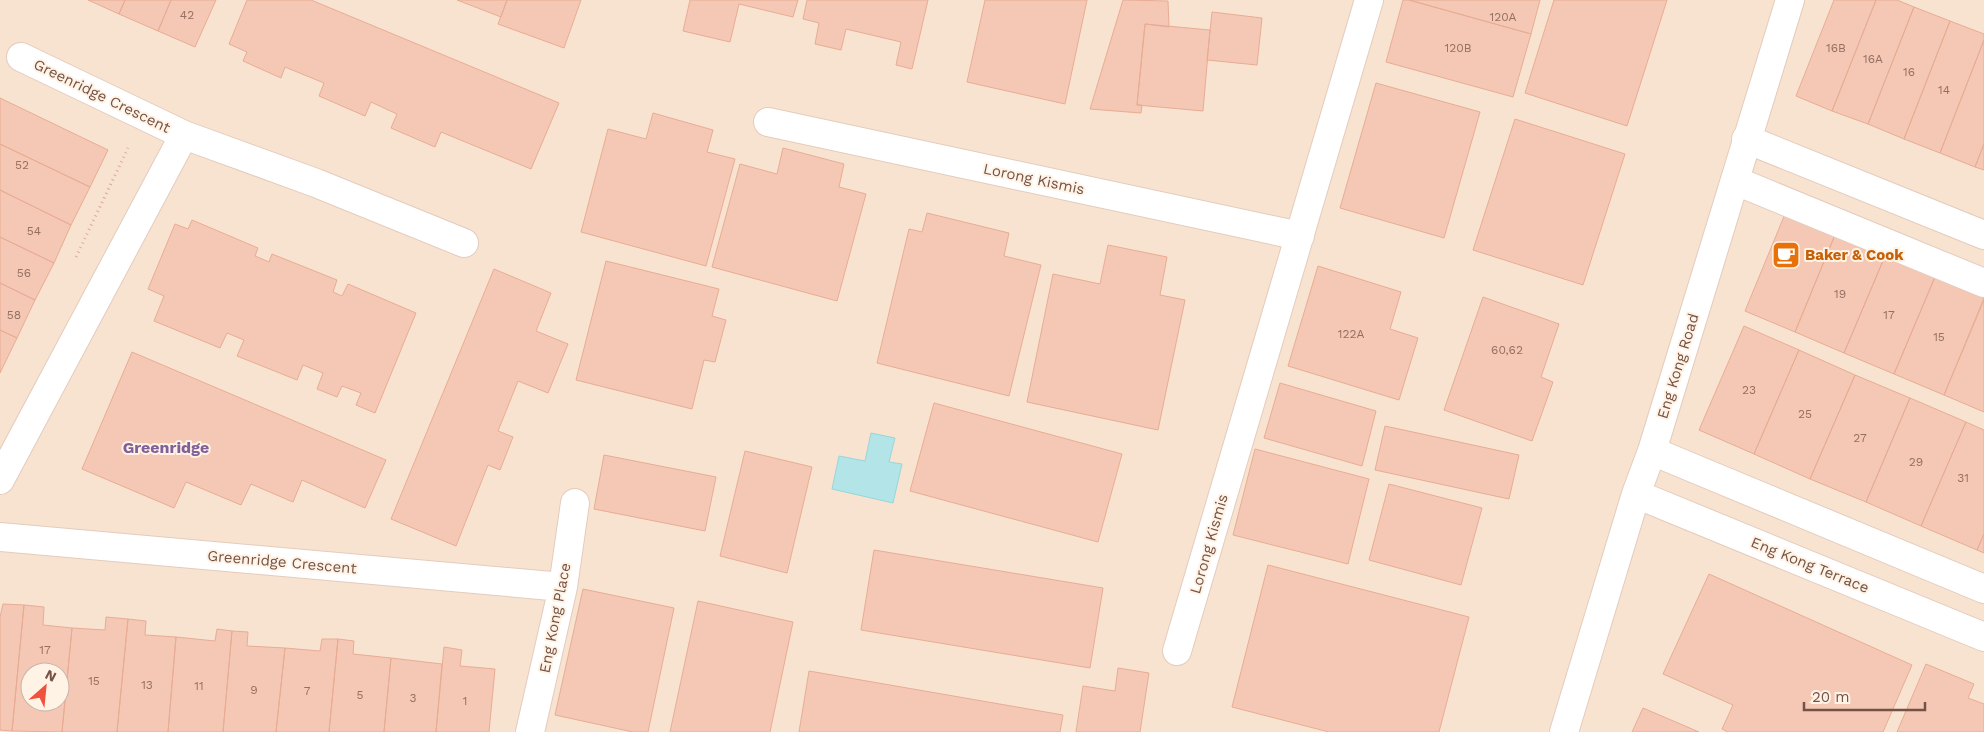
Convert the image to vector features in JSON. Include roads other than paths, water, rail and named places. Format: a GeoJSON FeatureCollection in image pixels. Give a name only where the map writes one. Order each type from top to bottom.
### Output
{"type":"FeatureCollection","features":[{"type":"Feature","properties":{"kind":"street","name":"Lorong Kismis"},"geometry":{"type":"LineString","coordinates":[[1177,650],[1369,0]]}},
{"type":"Feature","properties":{"kind":"street","name":"Eng Kong Road"},"geometry":{"type":"LineString","coordinates":[[1564,732],[1636,494],[1652,451],[1736,181],[1746,139],[1790,0]]}},
{"type":"Feature","properties":{"kind":"street","name":"Greenridge Crescent"},"geometry":{"type":"LineString","coordinates":[[21,57],[184,135],[316,183],[464,243]]}},
{"type":"Feature","properties":{"kind":"street","name":"Lorong Kismis"},"geometry":{"type":"LineString","coordinates":[[768,122],[1300,236]]}},
{"type":"Feature","properties":{"kind":"street","name":"Greenridge Crescent"},"geometry":{"type":"LineString","coordinates":[[0,480],[184,135]]}},
{"type":"Feature","properties":{"kind":"street"},"geometry":{"type":"LineString","coordinates":[[1746,139],[1984,235]]}},
{"type":"Feature","properties":{"kind":"street"},"geometry":{"type":"LineString","coordinates":[[1736,181],[1984,283]]}},
{"type":"Feature","properties":{"kind":"street"},"geometry":{"type":"LineString","coordinates":[[1652,451],[1984,589]]}},
{"type":"Feature","properties":{"kind":"street","name":"Eng Kong Terrace"},"geometry":{"type":"LineString","coordinates":[[1636,494],[1984,637]]}},
{"type":"Feature","properties":{"kind":"street","name":"Eng Kong Place"},"geometry":{"type":"LineString","coordinates":[[530,732],[563,586],[574,503]]}},
{"type":"Feature","properties":{"kind":"street","name":"Greenridge Crescent"},"geometry":{"type":"LineString","coordinates":[[0,537],[563,586]]}},
{"type":"Feature","properties":{"kind":"water"},"geometry":{"type":"Polygon","coordinates":[[[871,433],[895,438],[889,462],[902,464],[893,503],[832,489],[839,456],[865,461],[871,433]]]}},
{"type":"Feature","properties":{"kind":"place","name":"Baker & Cook"},"geometry":{"type":"Point","coordinates":[1786,255]}},
{"type":"Feature","properties":{"kind":"district","name":"Greenridge"},"geometry":{"type":"Point","coordinates":[166,447]}}]}
